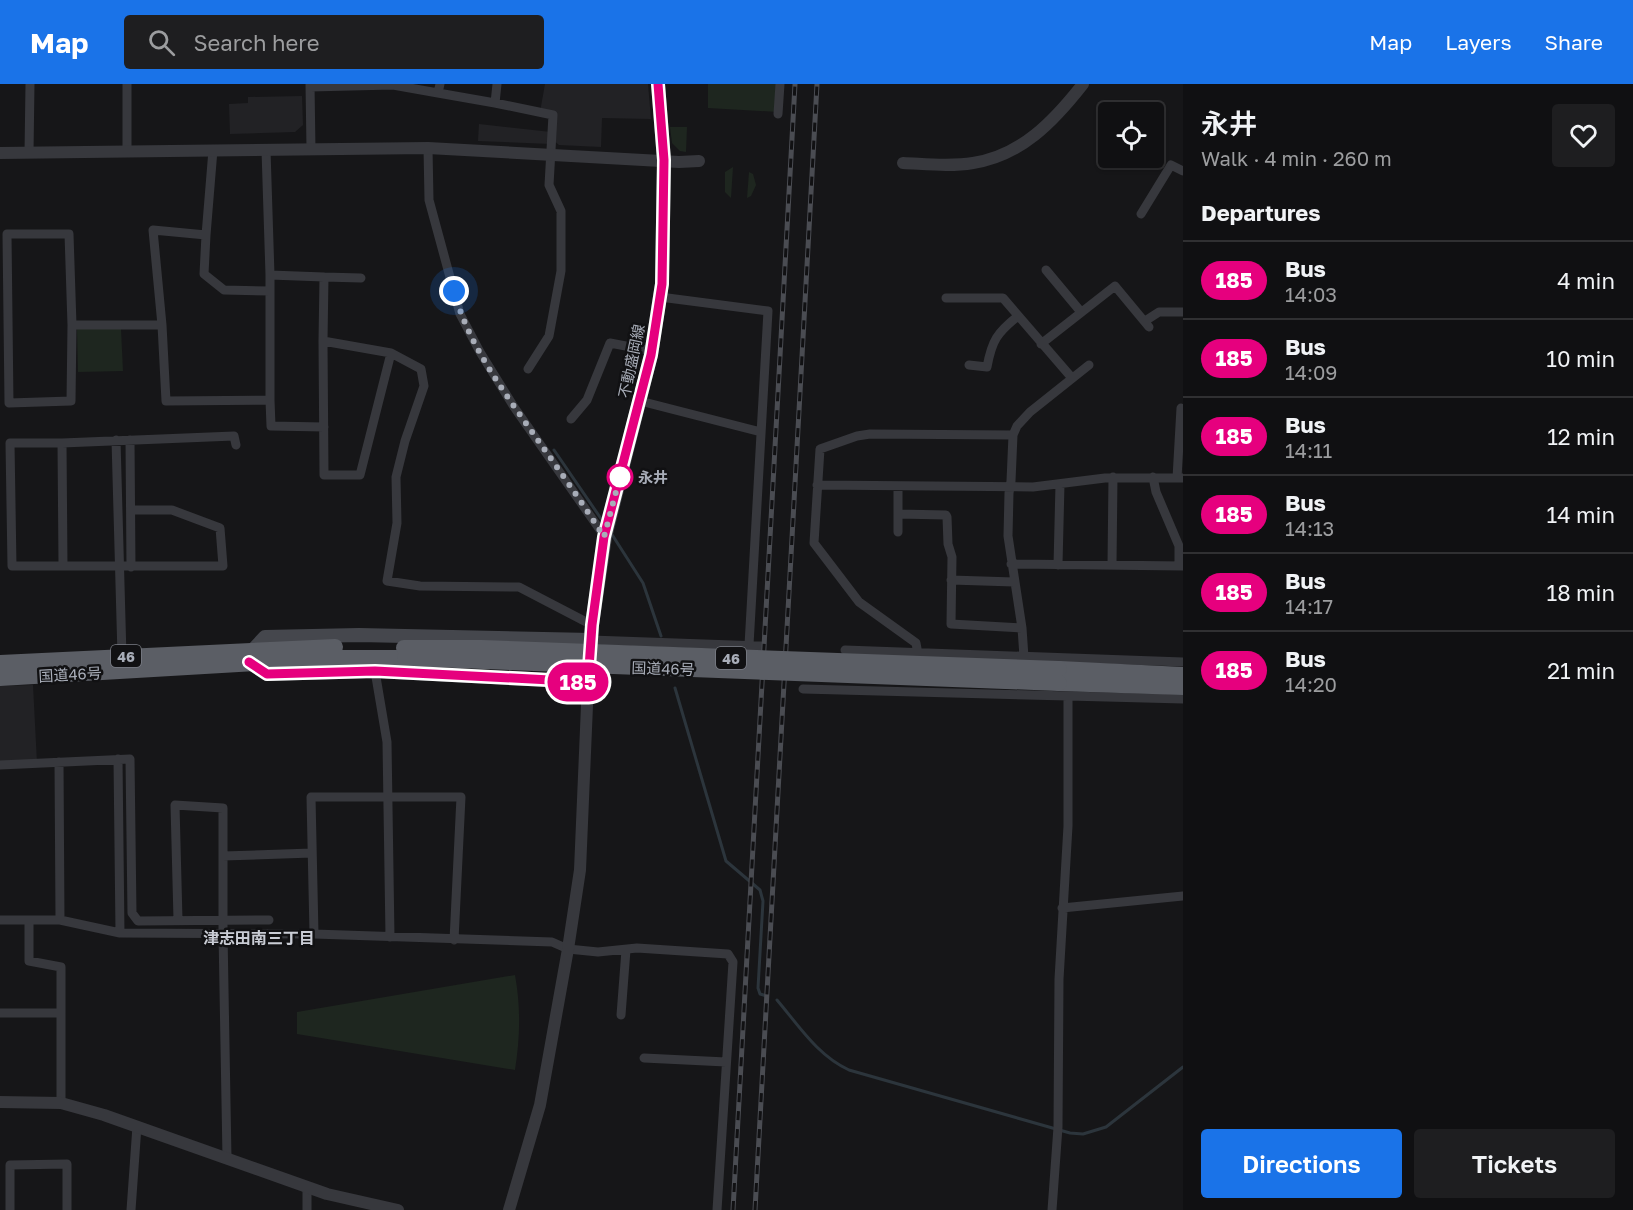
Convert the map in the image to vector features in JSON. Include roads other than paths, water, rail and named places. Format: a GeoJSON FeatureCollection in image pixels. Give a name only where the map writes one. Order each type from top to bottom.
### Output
{"type":"FeatureCollection","features":[{"type":"Feature","properties":{"kind":"highway","name":"国道46号"},"geometry":{"type":"LineString","coordinates":[[0,678],[344,647],[404,653],[481,648],[1062,683],[1183,687]]}},
{"type":"Feature","properties":{"kind":"highway","name":"国道46号"},"geometry":{"type":"LineString","coordinates":[[0,663],[122,656],[251,656]]}},
{"type":"Feature","properties":{"kind":"highway","name":"国道46号"},"geometry":{"type":"LineString","coordinates":[[1062,683],[1183,675]]}},
{"type":"Feature","properties":{"kind":"main road","name":"不動盛岡線"},"geometry":{"type":"LineString","coordinates":[[588,682],[592,625],[605,536],[652,351],[662,284],[664,160],[658,84]]}},
{"type":"Feature","properties":{"kind":"main road"},"geometry":{"type":"LineString","coordinates":[[588,682],[375,671],[267,674],[251,656],[265,637],[357,635],[591,640]]}},
{"type":"Feature","properties":{"kind":"street"},"geometry":{"type":"LineString","coordinates":[[29,153],[30,84]]}},
{"type":"Feature","properties":{"kind":"street"},"geometry":{"type":"LineString","coordinates":[[127,84],[127,152]]}},
{"type":"Feature","properties":{"kind":"street"},"geometry":{"type":"LineString","coordinates":[[495,103],[497,84]]}},
{"type":"Feature","properties":{"kind":"street"},"geometry":{"type":"LineString","coordinates":[[778,114],[780,84]]}},
{"type":"Feature","properties":{"kind":"street"},"geometry":{"type":"LineString","coordinates":[[903,163],[972,164],[1001,156],[1032,138],[1048,124],[1083,84]]}},
{"type":"Feature","properties":{"kind":"street"},"geometry":{"type":"LineString","coordinates":[[311,149],[310,85],[393,85],[439,88],[553,115],[549,185],[561,211],[561,272],[549,336],[528,369]]}},
{"type":"Feature","properties":{"kind":"street"},"geometry":{"type":"LineString","coordinates":[[0,153],[428,148],[699,160]]}},
{"type":"Feature","properties":{"kind":"street"},"geometry":{"type":"LineString","coordinates":[[428,148],[429,200],[460,314],[514,407],[605,536]]}},
{"type":"Feature","properties":{"kind":"street"},"geometry":{"type":"LineString","coordinates":[[213,150],[204,274],[224,290],[270,291]]}},
{"type":"Feature","properties":{"kind":"street"},"geometry":{"type":"LineString","coordinates":[[266,150],[271,426],[324,427]]}},
{"type":"Feature","properties":{"kind":"street"},"geometry":{"type":"LineString","coordinates":[[1141,214],[1171,165],[1183,171]]}},
{"type":"Feature","properties":{"kind":"street"},"geometry":{"type":"LineString","coordinates":[[206,235],[153,230],[166,401],[270,400]]}},
{"type":"Feature","properties":{"kind":"street"},"geometry":{"type":"LineString","coordinates":[[7,234],[69,234],[72,325],[71,401],[9,403],[4,304],[7,234]]}},
{"type":"Feature","properties":{"kind":"street"},"geometry":{"type":"LineString","coordinates":[[1046,270],[1081,312]]}},
{"type":"Feature","properties":{"kind":"street"},"geometry":{"type":"LineString","coordinates":[[270,275],[361,278]]}},
{"type":"Feature","properties":{"kind":"street"},"geometry":{"type":"LineString","coordinates":[[324,277],[324,476],[360,476],[391,353]]}},
{"type":"Feature","properties":{"kind":"street"},"geometry":{"type":"LineString","coordinates":[[1041,344],[1115,286],[1147,324],[1159,312],[1183,312]]}},
{"type":"Feature","properties":{"kind":"street"},"geometry":{"type":"LineString","coordinates":[[660,297],[768,311],[749,645]]}},
{"type":"Feature","properties":{"kind":"street"},"geometry":{"type":"LineString","coordinates":[[946,298],[1003,298],[1072,378]]}},
{"type":"Feature","properties":{"kind":"street"},"geometry":{"type":"LineString","coordinates":[[969,366],[987,368],[992,345],[1004,328],[1018,316]]}},
{"type":"Feature","properties":{"kind":"street"},"geometry":{"type":"LineString","coordinates":[[72,325],[162,325]]}},
{"type":"Feature","properties":{"kind":"street"},"geometry":{"type":"LineString","coordinates":[[323,341],[391,353],[421,369],[424,386],[405,441],[396,477],[397,523],[387,581],[420,586],[519,587],[592,625]]}},
{"type":"Feature","properties":{"kind":"street"},"geometry":{"type":"LineString","coordinates":[[571,419],[587,400],[610,343],[652,351]]}},
{"type":"Feature","properties":{"kind":"street"},"geometry":{"type":"LineString","coordinates":[[1024,657],[1022,628],[1008,536],[1013,435],[1023,418],[1089,364]]}},
{"type":"Feature","properties":{"kind":"street"},"geometry":{"type":"LineString","coordinates":[[640,401],[761,432]]}},
{"type":"Feature","properties":{"kind":"street"},"geometry":{"type":"LineString","coordinates":[[817,485],[1010,488],[1113,477],[1180,478],[1181,408]]}},
{"type":"Feature","properties":{"kind":"street"},"geometry":{"type":"LineString","coordinates":[[918,654],[916,643],[859,602],[814,543],[820,449],[857,436],[870,434],[1013,435]]}},
{"type":"Feature","properties":{"kind":"street"},"geometry":{"type":"LineString","coordinates":[[132,510],[172,510],[220,528],[223,566],[12,566],[5,520],[10,443],[234,436],[236,445]]}},
{"type":"Feature","properties":{"kind":"street"},"geometry":{"type":"LineString","coordinates":[[116,440],[122,656]]}},
{"type":"Feature","properties":{"kind":"street"},"geometry":{"type":"LineString","coordinates":[[130,440],[132,567]]}},
{"type":"Feature","properties":{"kind":"street"},"geometry":{"type":"LineString","coordinates":[[62,443],[63,565]]}},
{"type":"Feature","properties":{"kind":"street"},"geometry":{"type":"LineString","coordinates":[[1112,565],[1113,477]]}},
{"type":"Feature","properties":{"kind":"street"},"geometry":{"type":"LineString","coordinates":[[1011,564],[1181,566],[1179,546],[1156,492],[1153,477]]}},
{"type":"Feature","properties":{"kind":"street"},"geometry":{"type":"LineString","coordinates":[[1058,565],[1060,484]]}},
{"type":"Feature","properties":{"kind":"street"},"geometry":{"type":"LineString","coordinates":[[898,486],[898,532]]}},
{"type":"Feature","properties":{"kind":"street"},"geometry":{"type":"LineString","coordinates":[[898,514],[946,515],[947,517],[948,544],[952,557],[951,624],[953,626],[1022,628]]}},
{"type":"Feature","properties":{"kind":"street"},"geometry":{"type":"LineString","coordinates":[[951,580],[1014,582]]}},
{"type":"Feature","properties":{"kind":"street"},"geometry":{"type":"LineString","coordinates":[[591,640],[761,646]]}},
{"type":"Feature","properties":{"kind":"street"},"geometry":{"type":"LineString","coordinates":[[845,650],[1183,662]]}},
{"type":"Feature","properties":{"kind":"street"},"geometry":{"type":"LineString","coordinates":[[375,671],[387,742],[390,937]]}},
{"type":"Feature","properties":{"kind":"street"},"geometry":{"type":"LineString","coordinates":[[509,1210],[540,1105],[580,870],[588,682]]}},
{"type":"Feature","properties":{"kind":"street"},"geometry":{"type":"LineString","coordinates":[[1052,1210],[1058,1131],[1059,979],[1068,826],[1062,683]]}},
{"type":"Feature","properties":{"kind":"street"},"geometry":{"type":"LineString","coordinates":[[803,689],[1062,683],[1183,699]]}},
{"type":"Feature","properties":{"kind":"street"},"geometry":{"type":"LineString","coordinates":[[118,759],[120,933]]}},
{"type":"Feature","properties":{"kind":"street"},"geometry":{"type":"LineString","coordinates":[[0,765],[130,759],[132,914],[138,921],[269,920]]}},
{"type":"Feature","properties":{"kind":"street"},"geometry":{"type":"LineString","coordinates":[[58,762],[60,920]]}},
{"type":"Feature","properties":{"kind":"street"},"geometry":{"type":"LineString","coordinates":[[314,934],[311,797],[461,797],[454,940]]}},
{"type":"Feature","properties":{"kind":"street"},"geometry":{"type":"LineString","coordinates":[[178,920],[175,805],[224,808],[223,933],[227,1158]]}},
{"type":"Feature","properties":{"kind":"street"},"geometry":{"type":"LineString","coordinates":[[223,855],[312,853]]}},
{"type":"Feature","properties":{"kind":"street"},"geometry":{"type":"LineString","coordinates":[[1062,908],[1183,896]]}},
{"type":"Feature","properties":{"kind":"street"},"geometry":{"type":"LineString","coordinates":[[0,920],[60,920],[120,933],[314,934],[552,942],[568,949],[598,952],[637,948],[728,954],[733,962],[717,1210]]}},
{"type":"Feature","properties":{"kind":"street"},"geometry":{"type":"LineString","coordinates":[[29,920],[29,961],[61,967],[61,1103]]}},
{"type":"Feature","properties":{"kind":"street"},"geometry":{"type":"LineString","coordinates":[[621,1015],[626,950]]}},
{"type":"Feature","properties":{"kind":"street"},"geometry":{"type":"LineString","coordinates":[[0,1013],[61,1013]]}},
{"type":"Feature","properties":{"kind":"street"},"geometry":{"type":"LineString","coordinates":[[644,1058],[726,1062]]}},
{"type":"Feature","properties":{"kind":"street"},"geometry":{"type":"LineString","coordinates":[[0,1102],[61,1103],[137,1126],[335,1196],[398,1210]]}},
{"type":"Feature","properties":{"kind":"street"},"geometry":{"type":"LineString","coordinates":[[131,1210],[137,1126]]}},
{"type":"Feature","properties":{"kind":"street"},"geometry":{"type":"LineString","coordinates":[[10,1210],[10,1165],[67,1164],[67,1210]]}},
{"type":"Feature","properties":{"kind":"street"},"geometry":{"type":"LineString","coordinates":[[307,1187],[307,1210]]}},
{"type":"Feature","properties":{"kind":"waterway"},"geometry":{"type":"LineString","coordinates":[[554,450],[604,523]]}},
{"type":"Feature","properties":{"kind":"waterway"},"geometry":{"type":"LineString","coordinates":[[611,533],[643,583],[661,636]]}},
{"type":"Feature","properties":{"kind":"waterway"},"geometry":{"type":"LineString","coordinates":[[675,688],[726,861],[760,890],[763,901],[758,988],[760,994],[767,996]]}},
{"type":"Feature","properties":{"kind":"waterway"},"geometry":{"type":"LineString","coordinates":[[777,1000],[818,1049],[849,1070],[1070,1133],[1083,1134],[1106,1127],[1183,1067]]}},
{"type":"Feature","properties":{"kind":"railway"},"geometry":{"type":"LineString","coordinates":[[733,1210],[795,84]]}},
{"type":"Feature","properties":{"kind":"railway"},"geometry":{"type":"LineString","coordinates":[[755,1210],[817,84]]}},
{"type":"Feature","properties":{"kind":"place","name":"永井"},"geometry":{"type":"Point","coordinates":[620,477]}},
{"type":"Feature","properties":{"kind":"district","name":"津志田南三丁目"},"geometry":{"type":"Point","coordinates":[259,938]}}]}
